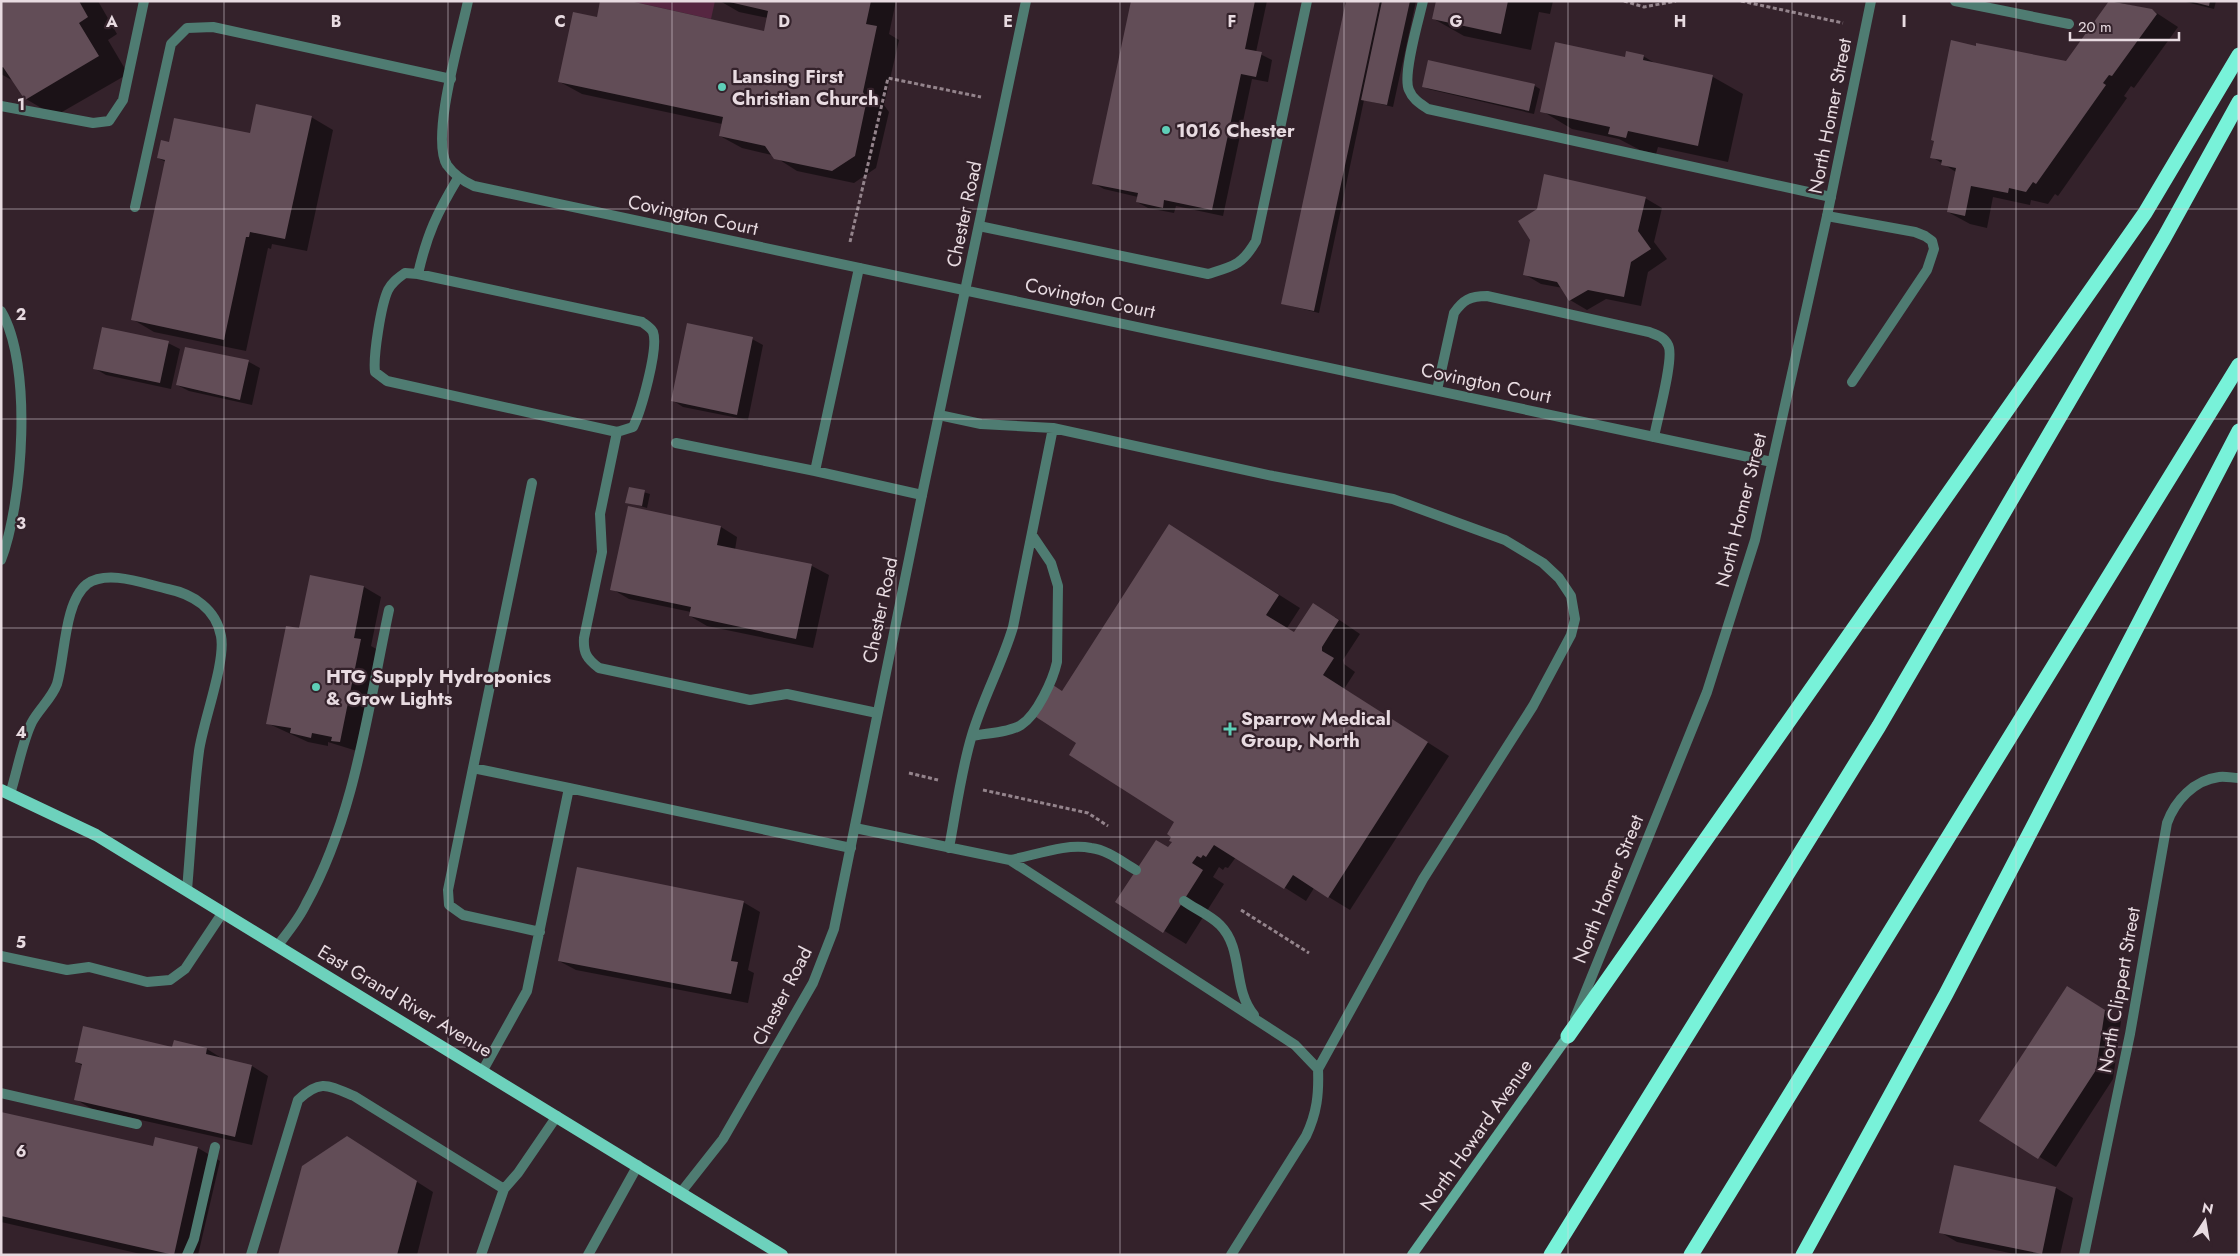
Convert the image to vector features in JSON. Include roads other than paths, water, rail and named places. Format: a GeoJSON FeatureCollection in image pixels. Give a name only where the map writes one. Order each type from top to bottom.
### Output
{"type":"FeatureCollection","features":[{"type":"Feature","properties":{"kind":"highway"},"geometry":{"type":"LineString","coordinates":[[1568,1036],[2145,213],[2239,55]]}},
{"type":"Feature","properties":{"kind":"highway"},"geometry":{"type":"LineString","coordinates":[[1551,1255],[1879,726],[2164,238],[2239,102]]}},
{"type":"Feature","properties":{"kind":"highway"},"geometry":{"type":"LineString","coordinates":[[1691,1255],[2239,364]]}},
{"type":"Feature","properties":{"kind":"highway"},"geometry":{"type":"LineString","coordinates":[[1803,1255],[1946,994],[2239,431]]}},
{"type":"Feature","properties":{"kind":"main road","name":"East Grand River Avenue"},"geometry":{"type":"LineString","coordinates":[[6,792],[96,835],[682,1191],[782,1255]]}},
{"type":"Feature","properties":{"kind":"street"},"geometry":{"type":"LineString","coordinates":[[1,106],[93,123],[108,121],[123,100],[144,1]]}},
{"type":"Feature","properties":{"kind":"street"},"geometry":{"type":"LineString","coordinates":[[418,274],[425,242],[436,215],[458,178],[446,164],[441,148],[442,125],[468,1]]}},
{"type":"Feature","properties":{"kind":"street","name":"Chester Road"},"geometry":{"type":"LineString","coordinates":[[682,1191],[723,1139],[813,983],[834,929],[922,495],[1026,1]]}},
{"type":"Feature","properties":{"kind":"street"},"geometry":{"type":"LineString","coordinates":[[979,226],[1208,274],[1227,268],[1246,258],[1256,241],[1307,1]]}},
{"type":"Feature","properties":{"kind":"street"},"geometry":{"type":"LineString","coordinates":[[1423,1],[1407,74],[1408,89],[1415,100],[1428,109],[1832,197]]}},
{"type":"Feature","properties":{"kind":"street","name":"North Homer Street"},"geometry":{"type":"LineString","coordinates":[[1568,1036],[1707,692],[1755,540],[1832,197],[1871,1]]}},
{"type":"Feature","properties":{"kind":"street"},"geometry":{"type":"LineString","coordinates":[[1954,1],[2069,24]]}},
{"type":"Feature","properties":{"kind":"street"},"geometry":{"type":"LineString","coordinates":[[135,207],[171,44],[187,28],[213,27],[451,79]]}},
{"type":"Feature","properties":{"kind":"street","name":"Covington Court"},"geometry":{"type":"LineString","coordinates":[[458,178],[474,186],[1772,462]]}},
{"type":"Feature","properties":{"kind":"street"},"geometry":{"type":"LineString","coordinates":[[1827,216],[1915,232],[1932,242],[1934,249],[1927,270],[1852,382]]}},
{"type":"Feature","properties":{"kind":"street"},"geometry":{"type":"LineString","coordinates":[[815,471],[859,268]]}},
{"type":"Feature","properties":{"kind":"street"},"geometry":{"type":"LineString","coordinates":[[405,273],[418,274],[642,322],[652,330],[655,343],[640,413],[633,426],[617,432],[387,381],[375,372],[373,359],[388,291],[395,279],[405,273]]}},
{"type":"Feature","properties":{"kind":"street"},"geometry":{"type":"LineString","coordinates":[[1437,390],[1454,313],[1461,303],[1472,296],[1487,296],[1649,332],[1662,337],[1669,346],[1670,361],[1654,437]]}},
{"type":"Feature","properties":{"kind":"street"},"geometry":{"type":"LineString","coordinates":[[1,311],[11,329],[16,349],[20,397],[18,483],[1,560]]}},
{"type":"Feature","properties":{"kind":"street"},"geometry":{"type":"LineString","coordinates":[[940,415],[982,424],[1053,428],[1273,476],[1393,499],[1505,540],[1543,563],[1559,578],[1571,596],[1575,619],[1571,635],[1537,698],[1423,879],[1318,1069],[1319,1096],[1314,1118],[1231,1255]]}},
{"type":"Feature","properties":{"kind":"street"},"geometry":{"type":"LineString","coordinates":[[948,848],[972,736],[984,701],[1005,655],[1013,627],[1053,428]]}},
{"type":"Feature","properties":{"kind":"street"},"geometry":{"type":"LineString","coordinates":[[617,432],[600,514],[602,552],[584,638],[584,650],[589,660],[599,668],[750,700],[788,694],[877,713]]}},
{"type":"Feature","properties":{"kind":"street"},"geometry":{"type":"LineString","coordinates":[[676,443],[922,495]]}},
{"type":"Feature","properties":{"kind":"street"},"geometry":{"type":"LineString","coordinates":[[532,483],[448,890],[449,905],[463,915],[540,932]]}},
{"type":"Feature","properties":{"kind":"street"},"geometry":{"type":"LineString","coordinates":[[972,736],[1020,726],[1049,687],[1054,672],[1058,586],[1051,563],[1032,535]]}},
{"type":"Feature","properties":{"kind":"street"},"geometry":{"type":"LineString","coordinates":[[6,792],[32,723],[56,685],[72,608],[87,584],[98,579],[114,578],[177,591],[199,600],[214,616],[221,636],[220,656],[200,750],[187,890]]}},
{"type":"Feature","properties":{"kind":"street"},"geometry":{"type":"LineString","coordinates":[[278,946],[306,906],[334,845],[354,776],[388,610]]}},
{"type":"Feature","properties":{"kind":"street"},"geometry":{"type":"LineString","coordinates":[[474,768],[851,848]]}},
{"type":"Feature","properties":{"kind":"street","name":"North Clippert Street"},"geometry":{"type":"LineString","coordinates":[[2084,1255],[2130,1034],[2167,823],[2172,808],[2186,793],[2201,783],[2218,776],[2239,778]]}},
{"type":"Feature","properties":{"kind":"street"},"geometry":{"type":"LineString","coordinates":[[483,1070],[527,991],[569,788]]}},
{"type":"Feature","properties":{"kind":"street"},"geometry":{"type":"LineString","coordinates":[[855,828],[1010,860],[1295,1044],[1318,1069]]}},
{"type":"Feature","properties":{"kind":"street"},"geometry":{"type":"LineString","coordinates":[[1010,860],[1076,846],[1093,848],[1110,854],[1136,870]]}},
{"type":"Feature","properties":{"kind":"street"},"geometry":{"type":"LineString","coordinates":[[1184,902],[1219,924],[1229,936],[1234,950],[1243,998],[1259,1022]]}},
{"type":"Feature","properties":{"kind":"street"},"geometry":{"type":"LineString","coordinates":[[1,956],[66,970],[90,967],[147,982],[170,980],[185,969],[223,912]]}},
{"type":"Feature","properties":{"kind":"street","name":"North Howard Avenue"},"geometry":{"type":"LineString","coordinates":[[1412,1255],[1568,1036]]}},
{"type":"Feature","properties":{"kind":"street"},"geometry":{"type":"LineString","coordinates":[[251,1255],[298,1100],[311,1088],[328,1086],[354,1096],[504,1189]]}},
{"type":"Feature","properties":{"kind":"street"},"geometry":{"type":"LineString","coordinates":[[1,1093],[137,1124]]}},
{"type":"Feature","properties":{"kind":"street"},"geometry":{"type":"LineString","coordinates":[[481,1255],[504,1189],[518,1173],[557,1116]]}},
{"type":"Feature","properties":{"kind":"street"},"geometry":{"type":"LineString","coordinates":[[187,1255],[194,1239],[216,1147]]}},
{"type":"Feature","properties":{"kind":"street"},"geometry":{"type":"LineString","coordinates":[[588,1255],[638,1165]]}},
{"type":"Feature","properties":{"kind":"place","name":"Lansing First Christian Church"},"geometry":{"type":"Point","coordinates":[722,87]}},
{"type":"Feature","properties":{"kind":"place","name":"1016 Chester"},"geometry":{"type":"Point","coordinates":[1166,130]}},
{"type":"Feature","properties":{"kind":"place","name":"HTG Supply Hydroponics & Grow Lights"},"geometry":{"type":"Point","coordinates":[316,687]}},
{"type":"Feature","properties":{"kind":"place","name":"Sparrow Medical Group, North"},"geometry":{"type":"Point","coordinates":[1230,729]}}]}
